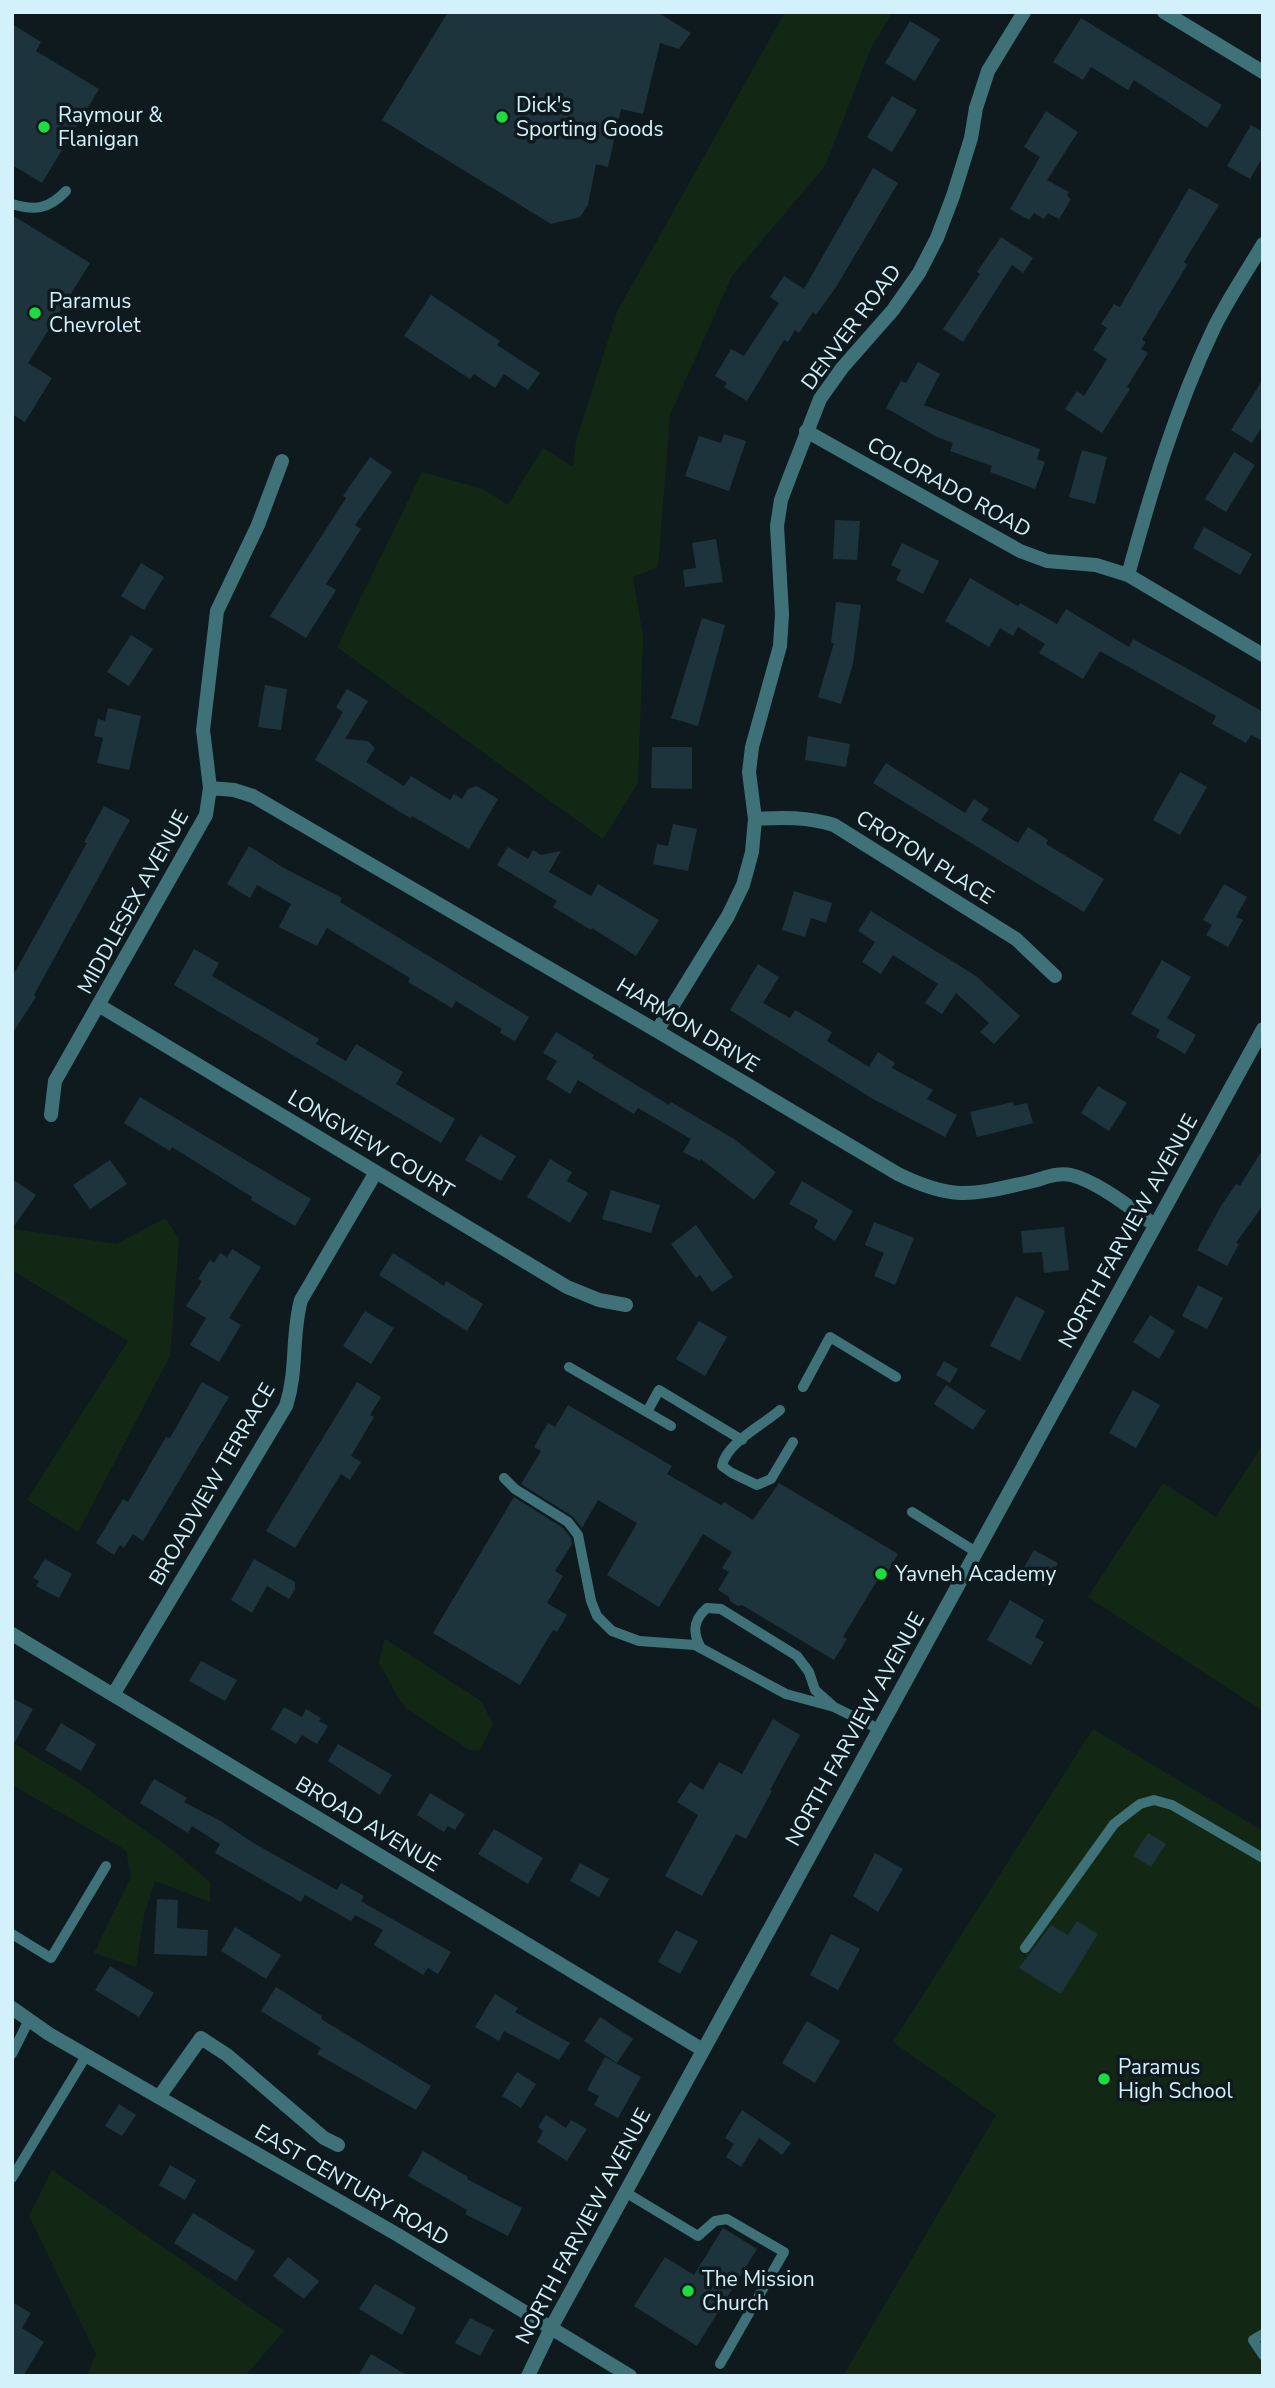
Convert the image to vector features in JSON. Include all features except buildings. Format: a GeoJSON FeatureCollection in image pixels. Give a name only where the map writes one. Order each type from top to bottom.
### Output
{"type":"FeatureCollection","features":[{"type":"Feature","properties":{"kind":"street","name":"DENVER ROAD"},"geometry":{"type":"LineString","coordinates":[[657,1031],[733,906],[743,885],[752,852],[755,819],[749,772],[752,747],[780,646],[782,614],[777,526],[781,500],[820,399],[842,368],[893,310],[919,273],[937,238],[967,149],[988,71],[1024,12]]}},
{"type":"Feature","properties":{"kind":"street"},"geometry":{"type":"LineString","coordinates":[[1164,12],[1263,72]]}},
{"type":"Feature","properties":{"kind":"street"},"geometry":{"type":"LineString","coordinates":[[1128,575],[1160,460],[1180,405],[1213,330],[1263,244]]}},
{"type":"Feature","properties":{"kind":"street","name":"COLORADO ROAD"},"geometry":{"type":"LineString","coordinates":[[806,431],[1020,551],[1047,561],[1096,565],[1128,575],[1263,655]]}},
{"type":"Feature","properties":{"kind":"street","name":"MIDDLESEX AVENUE"},"geometry":{"type":"LineString","coordinates":[[51,1115],[55,1081],[100,1006],[206,815],[210,788],[203,730],[217,611],[258,526],[282,461]]}},
{"type":"Feature","properties":{"kind":"street","name":"HARMON DRIVE"},"geometry":{"type":"LineString","coordinates":[[210,788],[234,790],[253,796],[919,1184],[943,1192],[967,1195],[1052,1175],[1070,1175],[1090,1182],[1155,1225]]}},
{"type":"Feature","properties":{"kind":"street","name":"CROTON PLACE"},"geometry":{"type":"LineString","coordinates":[[755,819],[812,818],[834,825],[1017,939],[1055,976]]}},
{"type":"Feature","properties":{"kind":"street","name":"LONGVIEW COURT"},"geometry":{"type":"LineString","coordinates":[[100,1006],[567,1287],[600,1300],[626,1305]]}},
{"type":"Feature","properties":{"kind":"street","name":"NORTH FARVIEW AVENUE"},"geometry":{"type":"LineString","coordinates":[[528,2376],[625,2192],[1263,1029]]}},
{"type":"Feature","properties":{"kind":"street","name":"BROADVIEW TERRACE"},"geometry":{"type":"LineString","coordinates":[[113,1695],[286,1406],[293,1385],[296,1318],[302,1300],[376,1172]]}},
{"type":"Feature","properties":{"kind":"street","name":"BROAD AVENUE"},"geometry":{"type":"LineString","coordinates":[[12,1634],[703,2050]]}},
{"type":"Feature","properties":{"kind":"street","name":"EAST CENTURY ROAD"},"geometry":{"type":"LineString","coordinates":[[12,2008],[86,2056],[398,2235],[630,2376]]}},
{"type":"Feature","properties":{"kind":"street","name":"EAST CENTURY ROAD"},"geometry":{"type":"LineString","coordinates":[[12,2017],[50,2034]]}},
{"type":"Feature","properties":{"kind":"street"},"geometry":{"type":"LineString","coordinates":[[159,2098],[201,2038],[228,2055],[324,2138],[338,2145]]}},
{"type":"Feature","properties":{"kind":"lane"},"geometry":{"type":"LineString","coordinates":[[12,204],[28,208],[46,208],[66,191]]}},
{"type":"Feature","properties":{"kind":"lane"},"geometry":{"type":"LineString","coordinates":[[803,1387],[830,1337],[897,1377]]}},
{"type":"Feature","properties":{"kind":"lane"},"geometry":{"type":"LineString","coordinates":[[569,1367],[671,1426]]}},
{"type":"Feature","properties":{"kind":"lane"},"geometry":{"type":"LineString","coordinates":[[647,1412],[659,1390],[742,1440]]}},
{"type":"Feature","properties":{"kind":"lane"},"geometry":{"type":"LineString","coordinates":[[780,1410],[730,1448],[723,1457],[722,1466],[757,1485],[771,1479],[793,1442]]}},
{"type":"Feature","properties":{"kind":"lane"},"geometry":{"type":"LineString","coordinates":[[504,1478],[515,1489],[568,1522],[578,1535],[590,1601],[597,1616],[612,1631],[639,1641],[699,1646],[786,1694],[834,1707],[879,1729]]}},
{"type":"Feature","properties":{"kind":"lane"},"geometry":{"type":"LineString","coordinates":[[912,1512],[976,1552]]}},
{"type":"Feature","properties":{"kind":"lane"},"geometry":{"type":"LineString","coordinates":[[699,1646],[695,1636],[698,1615],[707,1608],[721,1609],[797,1656],[809,1671],[815,1690],[834,1707]]}},
{"type":"Feature","properties":{"kind":"lane"},"geometry":{"type":"LineString","coordinates":[[1025,1948],[1114,1824],[1140,1804],[1154,1800],[1172,1805],[1263,1858]]}},
{"type":"Feature","properties":{"kind":"lane"},"geometry":{"type":"LineString","coordinates":[[12,1934],[51,1958],[106,1866]]}},
{"type":"Feature","properties":{"kind":"lane"},"geometry":{"type":"LineString","coordinates":[[12,2054],[27,2024]]}},
{"type":"Feature","properties":{"kind":"lane"},"geometry":{"type":"LineString","coordinates":[[12,2178],[86,2056]]}},
{"type":"Feature","properties":{"kind":"lane"},"geometry":{"type":"LineString","coordinates":[[625,2192],[698,2236],[715,2221],[727,2219],[784,2252],[720,2364]]}},
{"type":"Feature","properties":{"kind":"lane"},"geometry":{"type":"LineString","coordinates":[[1263,2334],[1252,2340],[1263,2355]]}},
{"type":"Feature","properties":{"kind":"green space"},"geometry":{"type":"Polygon","coordinates":[[[785,12],[893,12],[872,46],[825,166],[732,276],[670,415],[658,567],[633,577],[643,636],[638,783],[603,839],[337,647],[422,472],[483,489],[508,505],[543,448],[573,467],[576,441],[617,312],[785,12]]]}},
{"type":"Feature","properties":{"kind":"green space"},"geometry":{"type":"Polygon","coordinates":[[[165,1218],[179,1239],[170,1356],[78,1532],[27,1500],[128,1341],[12,1270],[12,1229],[117,1244],[165,1218]]]}},
{"type":"Feature","properties":{"kind":"green space"},"geometry":{"type":"Polygon","coordinates":[[[1263,1444],[1263,1711],[1088,1597],[1163,1483],[1216,1517],[1263,1444]]]}},
{"type":"Feature","properties":{"kind":"green space"},"geometry":{"type":"Polygon","coordinates":[[[385,1639],[481,1701],[493,1724],[480,1750],[470,1750],[407,1709],[379,1662],[385,1639]]]}},
{"type":"Feature","properties":{"kind":"green space","name":"Paramus High School"},"geometry":{"type":"Polygon","coordinates":[[[1093,1729],[1263,1831],[1263,2376],[843,2376],[996,2115],[893,2042],[1093,1729]]]}},
{"type":"Feature","properties":{"kind":"green space"},"geometry":{"type":"Polygon","coordinates":[[[12,1742],[77,1782],[170,1848],[210,1882],[210,1902],[155,1881],[144,1915],[136,1967],[94,1953],[131,1877],[126,1850],[12,1785],[12,1742]]]}},
{"type":"Feature","properties":{"kind":"green space"},"geometry":{"type":"Polygon","coordinates":[[[52,2170],[284,2331],[245,2376],[87,2376],[96,2354],[29,2216],[52,2170]]]}},
{"type":"Feature","properties":{"kind":"place","name":"Dick's Sporting Goods"},"geometry":{"type":"Point","coordinates":[502,117]}},
{"type":"Feature","properties":{"kind":"place","name":"Raymour & Flanigan"},"geometry":{"type":"Point","coordinates":[44,127]}},
{"type":"Feature","properties":{"kind":"place","name":"Paramus Chevrolet"},"geometry":{"type":"Point","coordinates":[35,313]}},
{"type":"Feature","properties":{"kind":"place","name":"Yavneh Academy"},"geometry":{"type":"Point","coordinates":[881,1574]}},
{"type":"Feature","properties":{"kind":"place","name":"Paramus High School"},"geometry":{"type":"Point","coordinates":[1104,2079]}},
{"type":"Feature","properties":{"kind":"place","name":"The Mission Church"},"geometry":{"type":"Point","coordinates":[688,2291]}}]}
